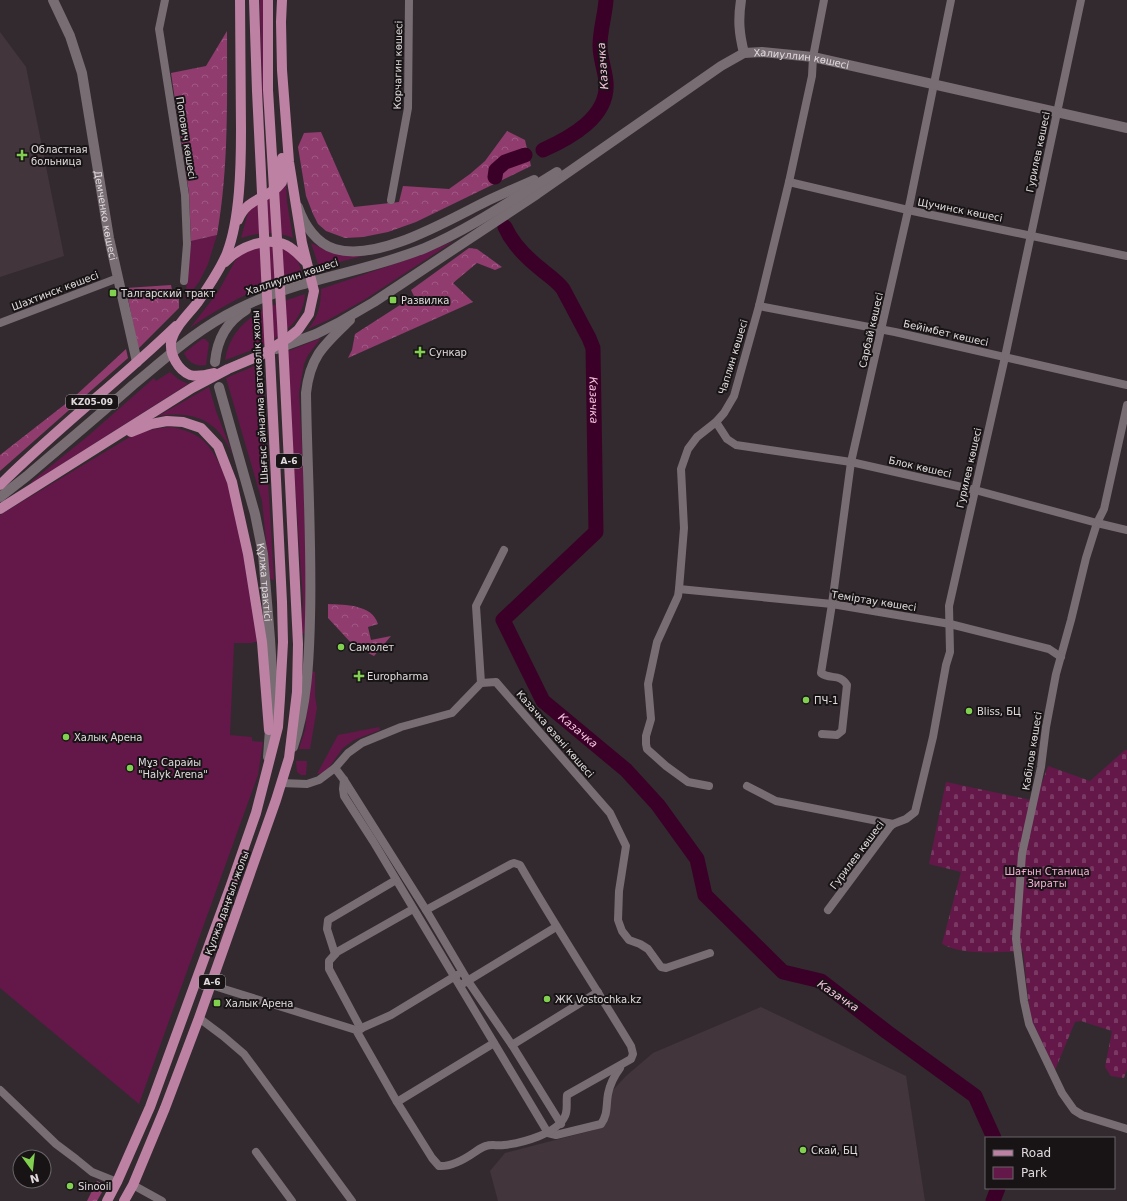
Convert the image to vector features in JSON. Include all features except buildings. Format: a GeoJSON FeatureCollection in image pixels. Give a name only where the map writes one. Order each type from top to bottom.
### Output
{"type":"FeatureCollection","features":[{"type":"Feature","properties":{"kind":"main road","name":"Демченко көшесі"},"geometry":{"type":"LineString","coordinates":[[53,0],[70,36],[82,73],[108,230],[137,362]]}},
{"type":"Feature","properties":{"kind":"main road"},"geometry":{"type":"LineString","coordinates":[[234,229],[241,162],[240,0]]}},
{"type":"Feature","properties":{"kind":"main road","name":"Шығыс айналма автокөлік жолы"},"geometry":{"type":"LineString","coordinates":[[254,0],[257,91],[282,602]]}},
{"type":"Feature","properties":{"kind":"main road","name":"Құлжа даңғыл жолы"},"geometry":{"type":"LineString","coordinates":[[124,1201],[133,1185],[165,1108],[199,1018],[262,841],[289,758],[296,692],[298,644],[282,322],[268,90],[268,0]]}},
{"type":"Feature","properties":{"kind":"main road"},"geometry":{"type":"LineString","coordinates":[[228,369],[206,375],[190,375],[184,371],[175,360],[171,344],[173,336],[183,319],[197,303],[227,254],[234,229],[243,209],[276,189],[283,179],[276,72],[275,0]]}},
{"type":"Feature","properties":{"kind":"main road"},"geometry":{"type":"LineString","coordinates":[[261,355],[298,330],[306,320],[312,307],[314,291],[302,242],[289,162],[282,70],[282,0]]}},
{"type":"Feature","properties":{"kind":"main road"},"geometry":{"type":"LineString","coordinates":[[741,0],[738,18],[739,33],[744,53]]}},
{"type":"Feature","properties":{"kind":"main road","name":"Халиуллин көшесі"},"geometry":{"type":"LineString","coordinates":[[374,302],[625,133],[721,66],[744,53],[766,52],[813,57],[1127,128]]}},
{"type":"Feature","properties":{"kind":"main road","name":"Халлиулин көшесі"},"geometry":{"type":"LineString","coordinates":[[0,498],[183,343],[220,318],[237,309],[300,285],[425,248],[480,218],[625,133]]}},
{"type":"Feature","properties":{"kind":"main road"},"geometry":{"type":"LineString","coordinates":[[293,192],[301,216],[317,238],[327,246],[352,252],[393,244],[422,234],[486,202],[570,164]]}},
{"type":"Feature","properties":{"kind":"main road"},"geometry":{"type":"LineString","coordinates":[[220,267],[235,253],[242,249],[268,242],[284,244],[292,248],[308,266]]}},
{"type":"Feature","properties":{"kind":"main road"},"geometry":{"type":"LineString","coordinates":[[215,362],[216,349],[221,337],[232,320],[252,307],[300,285]]}},
{"type":"Feature","properties":{"kind":"main road"},"geometry":{"type":"LineString","coordinates":[[0,509],[206,380],[261,355],[316,334],[374,302]]}},
{"type":"Feature","properties":{"kind":"main road"},"geometry":{"type":"LineString","coordinates":[[289,758],[298,732],[303,708],[309,644],[311,590],[310,501],[306,393],[308,376],[313,361],[330,339],[374,302]]}},
{"type":"Feature","properties":{"kind":"main road","name":"KZ05-09"},"geometry":{"type":"LineString","coordinates":[[0,485],[44,443],[137,362],[183,319]]}},
{"type":"Feature","properties":{"kind":"main road","name":"Құлжа трактісі"},"geometry":{"type":"LineString","coordinates":[[219,387],[255,514],[263,554],[272,671],[272,701],[268,757],[264,782]]}},
{"type":"Feature","properties":{"kind":"main road"},"geometry":{"type":"LineString","coordinates":[[91,451],[137,429],[151,424],[167,421],[183,422],[201,428],[218,446],[232,482],[248,554],[262,642],[269,730]]}},
{"type":"Feature","properties":{"kind":"main road","name":"Құлжа даңғыл жолы"},"geometry":{"type":"LineString","coordinates":[[107,1201],[117,1182],[152,1100],[256,813],[278,727],[283,642],[282,602]]}},
{"type":"Feature","properties":{"kind":"street","name":"Попович көшесі"},"geometry":{"type":"LineString","coordinates":[[165,0],[159,29],[185,196],[187,244],[184,281]]}},
{"type":"Feature","properties":{"kind":"street","name":"Корчагин көшесі"},"geometry":{"type":"LineString","coordinates":[[391,200],[408,108],[409,0]]}},
{"type":"Feature","properties":{"kind":"street","name":"Чаплин көшесі"},"geometry":{"type":"LineString","coordinates":[[709,786],[688,782],[666,766],[647,749],[645,740],[652,718],[648,684],[657,642],[678,596],[684,528],[681,469],[688,449],[697,437],[716,422],[724,413],[734,396],[759,306],[789,182],[812,76],[813,57],[824,0]]}},
{"type":"Feature","properties":{"kind":"street","name":"Сарбай көшесі"},"geometry":{"type":"LineString","coordinates":[[822,734],[837,736],[842,731],[847,685],[844,680],[821,673],[851,462],[908,210],[951,0]]}},
{"type":"Feature","properties":{"kind":"street","name":"Гурилев көшесі"},"geometry":{"type":"LineString","coordinates":[[828,910],[889,828],[893,824],[906,819],[915,812],[933,737],[946,665],[950,652],[949,606],[1005,357],[1081,0]]}},
{"type":"Feature","properties":{"kind":"street","name":"Щучинск көшесі"},"geometry":{"type":"LineString","coordinates":[[789,182],[908,210],[1127,256]]}},
{"type":"Feature","properties":{"kind":"street","name":"Шахтинск көшесі"},"geometry":{"type":"LineString","coordinates":[[0,323],[118,278]]}},
{"type":"Feature","properties":{"kind":"street","name":"Бейімбет көшесі"},"geometry":{"type":"LineString","coordinates":[[759,306],[882,329],[1127,385]]}},
{"type":"Feature","properties":{"kind":"street","name":"Кабілов көшесі"},"geometry":{"type":"LineString","coordinates":[[1127,405],[1104,509],[1096,523],[1061,657],[1046,727],[1042,767],[1022,854],[1016,939],[1024,1001],[1029,1024],[1062,1093],[1074,1110],[1082,1115],[1127,1129]]}},
{"type":"Feature","properties":{"kind":"street","name":"Блок көшесі"},"geometry":{"type":"LineString","coordinates":[[716,422],[727,439],[736,445],[851,462],[975,490],[1127,530]]}},
{"type":"Feature","properties":{"kind":"street"},"geometry":{"type":"LineString","coordinates":[[281,782],[307,784],[319,780],[335,768],[348,753],[362,743],[401,727],[452,713],[481,683],[476,606],[504,550]]}},
{"type":"Feature","properties":{"kind":"street","name":"Теміртау көшесі"},"geometry":{"type":"LineString","coordinates":[[679,589],[832,604],[950,624],[1049,649],[1061,657]]}},
{"type":"Feature","properties":{"kind":"street","name":"Казачка өзені көшесі"},"geometry":{"type":"LineString","coordinates":[[481,683],[496,682],[610,813],[626,846],[619,891],[618,920],[622,931],[629,940],[648,949],[661,967],[666,968],[710,953]]}},
{"type":"Feature","properties":{"kind":"street"},"geometry":{"type":"LineString","coordinates":[[335,768],[426,910],[468,981],[512,1045],[561,1124]]}},
{"type":"Feature","properties":{"kind":"street"},"geometry":{"type":"LineString","coordinates":[[344,780],[344,796],[373,841],[453,977],[548,1133],[556,1135],[601,1124],[605,1118],[611,1082],[622,1066]]}},
{"type":"Feature","properties":{"kind":"street"},"geometry":{"type":"LineString","coordinates":[[747,786],[776,801],[893,824]]}},
{"type":"Feature","properties":{"kind":"street"},"geometry":{"type":"LineString","coordinates":[[413,909],[335,954],[328,961],[329,968],[397,1102],[432,1158],[439,1166],[445,1166],[462,1160],[485,1146],[505,1145],[548,1133],[561,1124],[566,1114],[567,1095],[622,1066],[631,1059],[633,1054],[631,1046],[556,927],[520,865],[514,863],[511,864],[426,910]]}},
{"type":"Feature","properties":{"kind":"street"},"geometry":{"type":"LineString","coordinates":[[335,954],[327,929],[328,920],[396,880]]}},
{"type":"Feature","properties":{"kind":"street"},"geometry":{"type":"LineString","coordinates":[[459,986],[556,927]]}},
{"type":"Feature","properties":{"kind":"street"},"geometry":{"type":"LineString","coordinates":[[211,985],[359,1029],[391,1015],[463,971]]}},
{"type":"Feature","properties":{"kind":"street"},"geometry":{"type":"LineString","coordinates":[[512,1045],[598,992]]}},
{"type":"Feature","properties":{"kind":"street"},"geometry":{"type":"LineString","coordinates":[[199,1018],[224,1036],[244,1054],[352,1201]]}},
{"type":"Feature","properties":{"kind":"street"},"geometry":{"type":"LineString","coordinates":[[397,1102],[494,1043]]}},
{"type":"Feature","properties":{"kind":"street"},"geometry":{"type":"LineString","coordinates":[[0,1090],[56,1144],[92,1172],[117,1182]]}},
{"type":"Feature","properties":{"kind":"street"},"geometry":{"type":"LineString","coordinates":[[256,1152],[292,1201]]}},
{"type":"Feature","properties":{"kind":"street"},"geometry":{"type":"LineString","coordinates":[[133,1185],[162,1201]]}},
{"type":"Feature","properties":{"kind":"shaded area","name":"Областная больница"},"geometry":{"type":"Polygon","coordinates":[[[0,32],[26,67],[64,256],[0,277],[0,32]]]}},
{"type":"Feature","properties":{"kind":"shaded area"},"geometry":{"type":"Polygon","coordinates":[[[761,1007],[906,1076],[925,1201],[498,1201],[490,1171],[505,1153],[594,1130],[613,1090],[626,1076],[653,1053],[761,1007]]]}},
{"type":"Feature","properties":{"kind":"green space"},"geometry":{"type":"Polygon","coordinates":[[[260,0],[263,0],[263,122],[260,10],[260,0]]]}},
{"type":"Feature","properties":{"kind":"green space"},"geometry":{"type":"Polygon","coordinates":[[[227,31],[227,108],[224,184],[217,235],[191,241],[189,193],[171,73],[206,66],[227,31]]]}},
{"type":"Feature","properties":{"kind":"green space"},"geometry":{"type":"Polygon","coordinates":[[[507,131],[525,140],[531,166],[416,222],[388,232],[363,237],[345,238],[326,231],[318,224],[306,196],[298,147],[304,133],[321,132],[354,207],[399,202],[403,186],[449,189],[485,161],[507,131]]]}},
{"type":"Feature","properties":{"kind":"green space"},"geometry":{"type":"Polygon","coordinates":[[[286,177],[287,202],[293,238],[287,235],[267,233],[241,238],[250,208],[286,177]]]}},
{"type":"Feature","properties":{"kind":"green space"},"geometry":{"type":"Polygon","coordinates":[[[217,235],[208,264],[199,282],[185,300],[191,241],[217,235]]]}},
{"type":"Feature","properties":{"kind":"green space"},"geometry":{"type":"Polygon","coordinates":[[[454,241],[364,300],[328,320],[308,329],[318,311],[321,289],[421,255],[454,241]]]}},
{"type":"Feature","properties":{"kind":"green space"},"geometry":{"type":"Polygon","coordinates":[[[311,243],[333,253],[346,255],[371,254],[319,267],[311,243]]]}},
{"type":"Feature","properties":{"kind":"green space"},"geometry":{"type":"Polygon","coordinates":[[[270,246],[286,248],[298,261],[302,273],[272,283],[243,296],[190,328],[218,292],[235,261],[241,254],[250,250],[270,246]]]}},
{"type":"Feature","properties":{"kind":"green space"},"geometry":{"type":"Polygon","coordinates":[[[469,248],[477,249],[502,267],[495,270],[477,263],[453,283],[473,302],[348,358],[352,350],[355,334],[414,296],[411,290],[469,248]]]}},
{"type":"Feature","properties":{"kind":"green space"},"geometry":{"type":"Polygon","coordinates":[[[171,285],[172,290],[179,292],[179,308],[138,349],[126,288],[171,285]]]}},
{"type":"Feature","properties":{"kind":"green space"},"geometry":{"type":"Polygon","coordinates":[[[305,294],[302,308],[296,320],[287,330],[263,345],[225,360],[229,346],[235,334],[244,324],[265,309],[305,294]]]}},
{"type":"Feature","properties":{"kind":"green space"},"geometry":{"type":"Polygon","coordinates":[[[321,338],[308,355],[304,364],[299,393],[305,497],[307,634],[301,633],[303,601],[286,352],[321,338]]]}},
{"type":"Feature","properties":{"kind":"green space"},"geometry":{"type":"Polygon","coordinates":[[[202,339],[205,339],[209,343],[206,365],[198,365],[192,363],[184,353],[202,339]]]}},
{"type":"Feature","properties":{"kind":"green space"},"geometry":{"type":"Polygon","coordinates":[[[126,349],[128,358],[0,471],[0,455],[73,398],[126,349]]]}},
{"type":"Feature","properties":{"kind":"green space"},"geometry":{"type":"Polygon","coordinates":[[[261,363],[274,580],[270,579],[262,501],[226,378],[261,363]]]}},
{"type":"Feature","properties":{"kind":"green space"},"geometry":{"type":"Polygon","coordinates":[[[170,372],[178,379],[188,384],[32,483],[31,482],[88,436],[154,378],[156,381],[170,372]]]}},
{"type":"Feature","properties":{"kind":"green space"},"geometry":{"type":"Polygon","coordinates":[[[209,387],[216,411],[233,455],[227,443],[218,431],[203,420],[186,415],[158,416],[209,387]]]}},
{"type":"Feature","properties":{"kind":"green space","name":"Мұз Сарайы \"Halyk Arena\""},"geometry":{"type":"Polygon","coordinates":[[[172,427],[197,436],[213,453],[224,475],[233,502],[247,564],[258,642],[234,643],[230,735],[252,737],[252,741],[263,742],[258,775],[139,1104],[0,988],[0,515],[128,438],[149,430],[172,427]]]}},
{"type":"Feature","properties":{"kind":"green space"},"geometry":{"type":"Polygon","coordinates":[[[328,604],[350,605],[364,609],[375,617],[378,624],[368,627],[371,640],[391,636],[374,656],[353,645],[328,618],[328,604]]]}},
{"type":"Feature","properties":{"kind":"green space"},"geometry":{"type":"Polygon","coordinates":[[[311,671],[315,672],[315,696],[317,708],[310,749],[299,749],[305,730],[311,671]]]}},
{"type":"Feature","properties":{"kind":"green space"},"geometry":{"type":"Polygon","coordinates":[[[379,727],[380,730],[354,740],[343,748],[325,773],[317,774],[338,735],[379,727]]]}},
{"type":"Feature","properties":{"kind":"green space","name":"Шағын Станица Зираты"},"geometry":{"type":"Polygon","coordinates":[[[1125,750],[1127,750],[1127,1069],[1124,1078],[1111,1076],[1105,1067],[1112,1031],[1081,1021],[1075,1022],[1055,1070],[1030,1016],[1023,951],[971,952],[951,948],[942,944],[961,872],[929,864],[946,782],[1031,800],[1036,799],[1048,766],[1090,781],[1125,750]]]}},
{"type":"Feature","properties":{"kind":"green space"},"geometry":{"type":"Polygon","coordinates":[[[296,761],[307,761],[306,775],[301,775],[297,772],[296,761]]]}},
{"type":"Feature","properties":{"kind":"green space"},"geometry":{"type":"Polygon","coordinates":[[[97,1181],[106,1185],[97,1201],[87,1201],[97,1181]]]}},
{"type":"Feature","properties":{"kind":"waterway","name":"Казачка"},"geometry":{"type":"LineString","coordinates":[[543,150],[565,139],[586,125],[595,116],[601,106],[605,94],[606,82],[600,40],[606,0]]}},
{"type":"Feature","properties":{"kind":"waterway","name":"Казачка"},"geometry":{"type":"LineString","coordinates":[[495,177],[496,170],[505,162],[525,155]]}},
{"type":"Feature","properties":{"kind":"waterway","name":"Казачка"},"geometry":{"type":"LineString","coordinates":[[505,227],[512,239],[526,256],[556,281],[563,289],[593,348],[596,532],[503,620],[543,701],[626,770],[658,805],[697,859],[705,895],[783,972],[821,981],[887,1032],[975,1096],[994,1137]]}},
{"type":"Feature","properties":{"kind":"waterway","name":"Казачка"},"geometry":{"type":"LineString","coordinates":[[993,1201],[998,1189]]}},
{"type":"Feature","properties":{"kind":"place","name":"Областная больница"},"geometry":{"type":"Point","coordinates":[22,155]}},
{"type":"Feature","properties":{"kind":"place","name":"Талгарский тракт"},"geometry":{"type":"Point","coordinates":[113,293]}},
{"type":"Feature","properties":{"kind":"place","name":"Развилка"},"geometry":{"type":"Point","coordinates":[393,300]}},
{"type":"Feature","properties":{"kind":"place","name":"Сункар"},"geometry":{"type":"Point","coordinates":[420,352]}},
{"type":"Feature","properties":{"kind":"place","name":"Самолет"},"geometry":{"type":"Point","coordinates":[341,647]}},
{"type":"Feature","properties":{"kind":"place","name":"Europharma"},"geometry":{"type":"Point","coordinates":[359,676]}},
{"type":"Feature","properties":{"kind":"place","name":"ПЧ-1"},"geometry":{"type":"Point","coordinates":[806,700]}},
{"type":"Feature","properties":{"kind":"place","name":"Bliss, БЦ"},"geometry":{"type":"Point","coordinates":[969,711]}},
{"type":"Feature","properties":{"kind":"place","name":"Халық Арена"},"geometry":{"type":"Point","coordinates":[66,737]}},
{"type":"Feature","properties":{"kind":"place","name":"Мұз Сарайы \"Halyk Arena\""},"geometry":{"type":"Point","coordinates":[130,768]}},
{"type":"Feature","properties":{"kind":"place","name":"ЖК Vostochka.kz"},"geometry":{"type":"Point","coordinates":[547,999]}},
{"type":"Feature","properties":{"kind":"place","name":"Халык Арена"},"geometry":{"type":"Point","coordinates":[217,1003]}},
{"type":"Feature","properties":{"kind":"place","name":"Скай, БЦ"},"geometry":{"type":"Point","coordinates":[803,1150]}},
{"type":"Feature","properties":{"kind":"place","name":"Sinooil"},"geometry":{"type":"Point","coordinates":[70,1186]}}]}
